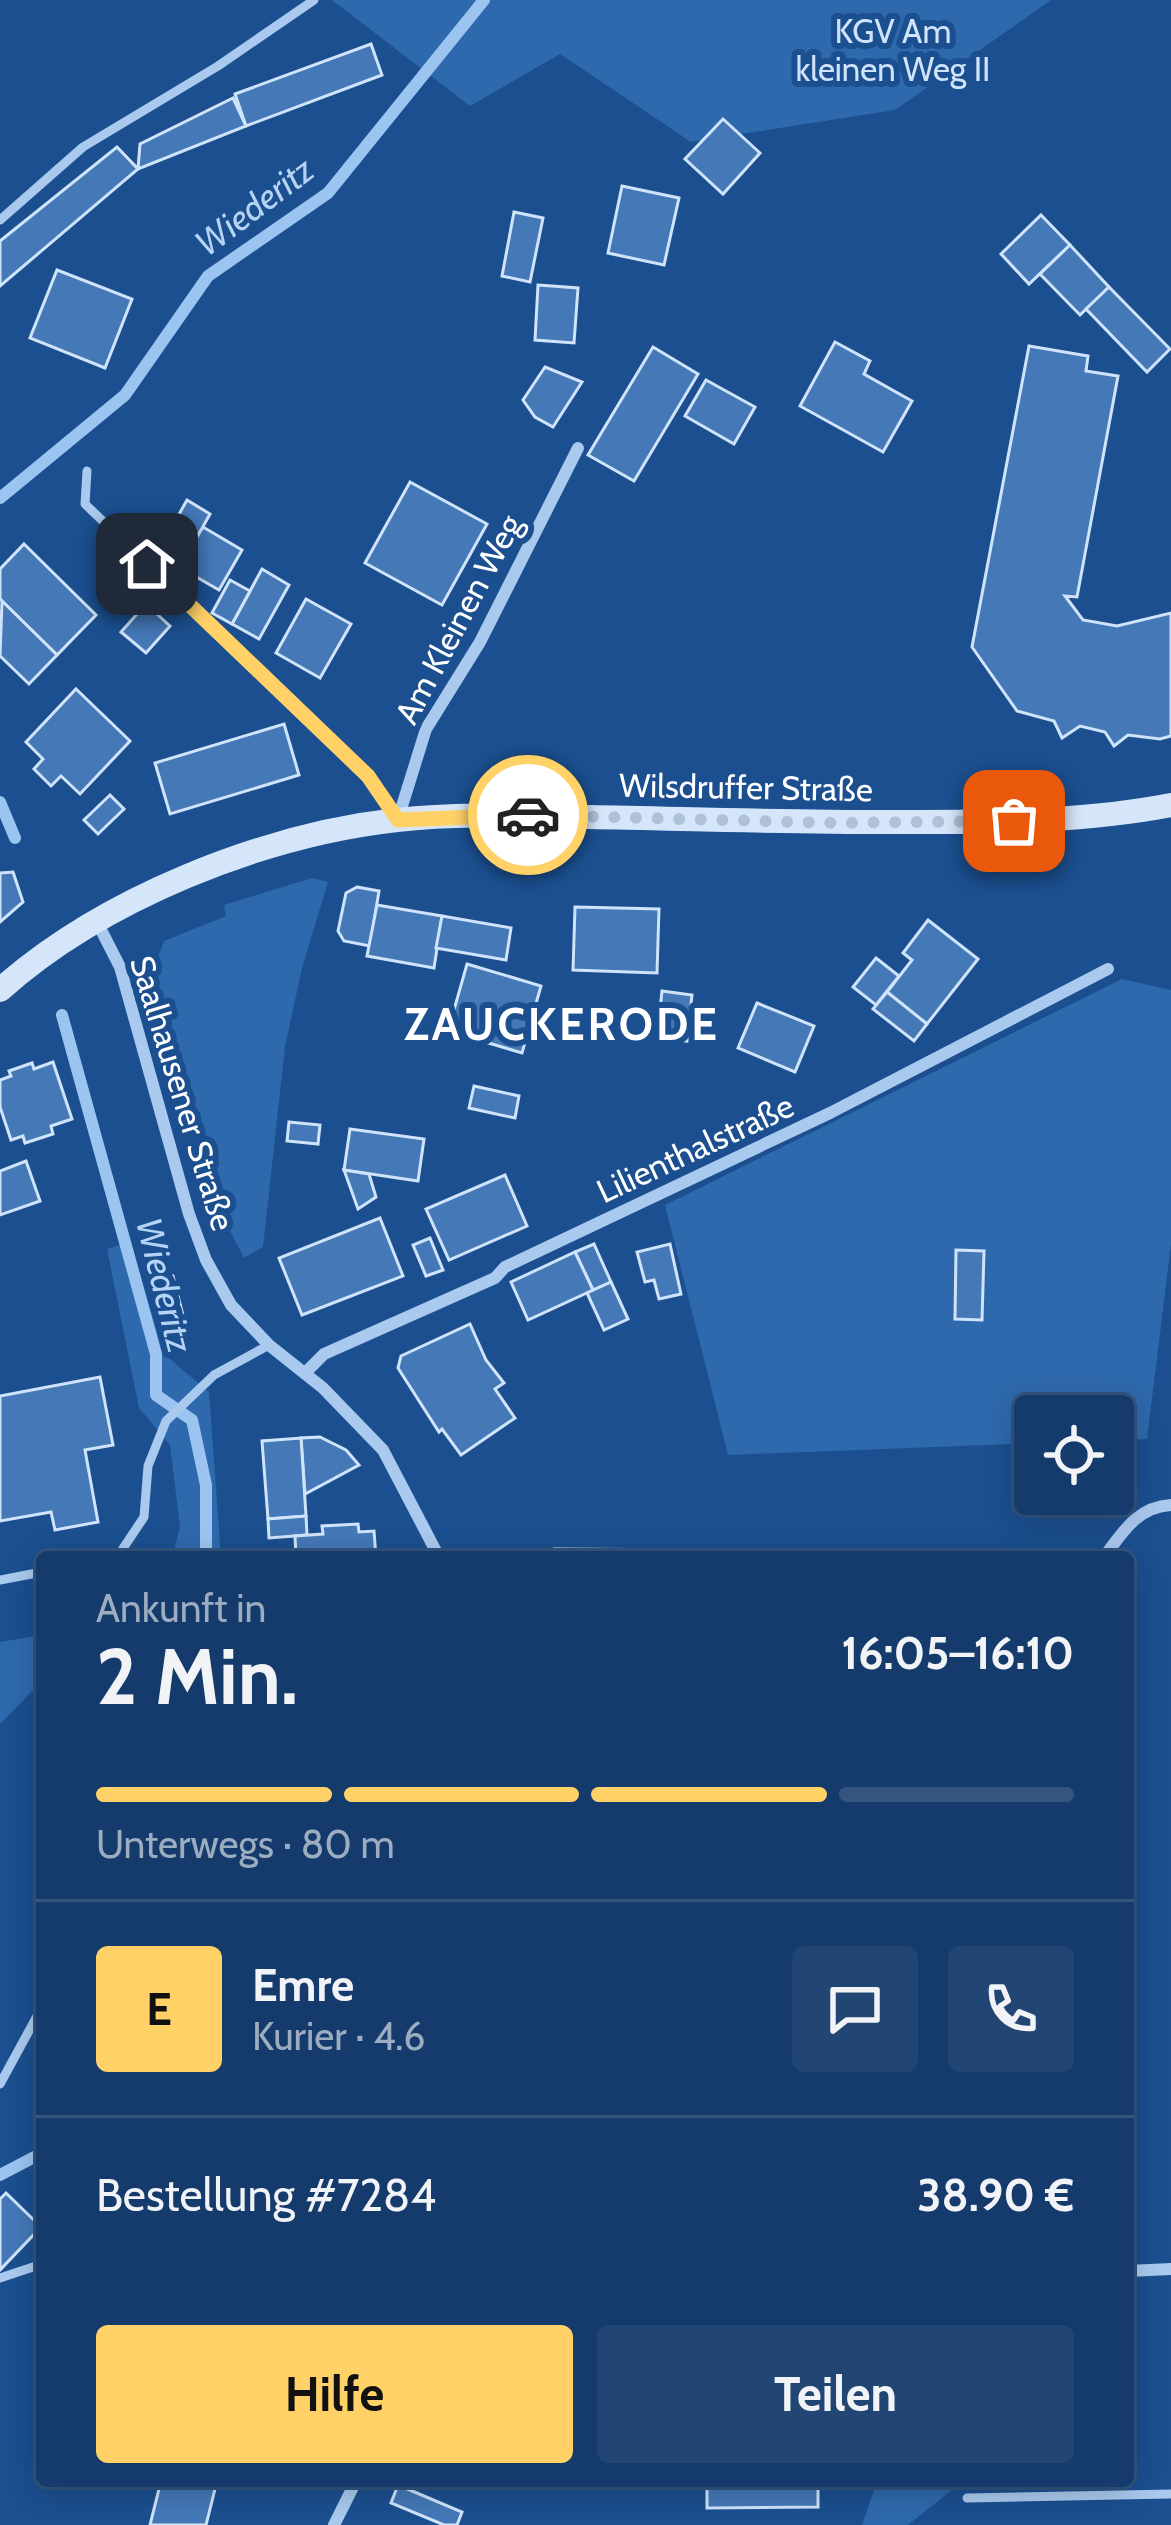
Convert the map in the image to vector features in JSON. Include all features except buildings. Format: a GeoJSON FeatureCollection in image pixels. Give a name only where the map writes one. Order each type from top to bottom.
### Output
{"type":"FeatureCollection","features":[{"type":"Feature","properties":{"kind":"main road","name":"Wilsdruffer Straße"},"geometry":{"type":"LineString","coordinates":[[0,990],[97,922],[186,878],[280,845],[398,820],[487,814],[941,823],[1082,817],[1171,805]]}},
{"type":"Feature","properties":{"kind":"street","name":"Am Kleinen Weg"},"geometry":{"type":"LineString","coordinates":[[398,820],[426,729],[480,642],[578,448]]}},
{"type":"Feature","properties":{"kind":"street","name":"Saalhausener Straße"},"geometry":{"type":"LineString","coordinates":[[97,922],[120,967],[206,1260],[231,1305],[383,1450],[436,1551]]}},
{"type":"Feature","properties":{"kind":"street","name":"Lilienthalstraße"},"geometry":{"type":"LineString","coordinates":[[306,1372],[324,1354],[495,1278],[505,1267],[809,1124],[1108,969]]}},
{"type":"Feature","properties":{"kind":"street"},"geometry":{"type":"LineString","coordinates":[[1110,1551],[1136,1516],[1171,1505]]}},
{"type":"Feature","properties":{"kind":"street"},"geometry":{"type":"LineString","coordinates":[[1134,2271],[1171,2269]]}},
{"type":"Feature","properties":{"kind":"street"},"geometry":{"type":"LineString","coordinates":[[334,2525],[353,2487]]}},
{"type":"Feature","properties":{"kind":"lane"},"geometry":{"type":"LineString","coordinates":[[0,220],[83,147],[218,66],[314,0]]}},
{"type":"Feature","properties":{"kind":"lane"},"geometry":{"type":"LineString","coordinates":[[87,471],[85,504],[352,759],[398,820]]}},
{"type":"Feature","properties":{"kind":"lane"},"geometry":{"type":"LineString","coordinates":[[123,1551],[144,1516],[148,1466],[166,1421],[214,1375],[269,1345]]}},
{"type":"Feature","properties":{"kind":"lane"},"geometry":{"type":"LineString","coordinates":[[0,1580],[36,1573]]}},
{"type":"Feature","properties":{"kind":"lane"},"geometry":{"type":"LineString","coordinates":[[0,2084],[36,2018]]}},
{"type":"Feature","properties":{"kind":"lane"},"geometry":{"type":"LineString","coordinates":[[0,2278],[36,2266]]}},
{"type":"Feature","properties":{"kind":"lane"},"geometry":{"type":"LineString","coordinates":[[967,2498],[1171,2494]]}},
{"type":"Feature","properties":{"kind":"green space","name":"KGV Am kleinen Weg II"},"geometry":{"type":"Polygon","coordinates":[[[332,0],[1051,0],[895,110],[691,142],[560,54],[470,106],[332,0]]]}},
{"type":"Feature","properties":{"kind":"green space"},"geometry":{"type":"Polygon","coordinates":[[[312,878],[328,882],[285,1047],[263,1247],[244,1258],[217,1206],[154,968],[164,941],[226,916],[224,905],[312,878]]]}},
{"type":"Feature","properties":{"kind":"green space"},"geometry":{"type":"Polygon","coordinates":[[[1122,979],[1171,990],[1171,1244],[1147,1439],[1134,1439],[1134,1395],[1014,1395],[1014,1444],[728,1455],[665,1205],[1122,979]]]}},
{"type":"Feature","properties":{"kind":"green space"},"geometry":{"type":"Polygon","coordinates":[[[130,1242],[164,1354],[209,1392],[221,1551],[174,1551],[180,1527],[170,1445],[139,1408],[107,1249],[130,1242]]]}},
{"type":"Feature","properties":{"kind":"green space"},"geometry":{"type":"Polygon","coordinates":[[[36,1636],[36,1687],[0,1724],[0,1642],[36,1636]]]}},
{"type":"Feature","properties":{"kind":"green space"},"geometry":{"type":"Polygon","coordinates":[[[875,2487],[956,2487],[908,2525],[862,2525],[875,2487]]]}},
{"type":"Feature","properties":{"kind":"waterway","name":"Wiederitz"},"geometry":{"type":"LineString","coordinates":[[0,498],[125,395],[208,276],[328,193],[484,0]]}},
{"type":"Feature","properties":{"kind":"waterway","name":"Wiederitz"},"geometry":{"type":"LineString","coordinates":[[0,802],[15,838]]}},
{"type":"Feature","properties":{"kind":"waterway","name":"Wiederitz"},"geometry":{"type":"LineString","coordinates":[[62,1015],[156,1354],[156,1395],[192,1420],[206,1485],[206,1551]]}},
{"type":"Feature","properties":{"kind":"waterway","name":"Wiederitz"},"geometry":{"type":"LineString","coordinates":[[0,2175],[36,2156]]}},
{"type":"Feature","properties":{"kind":"way so far"},"geometry":{"type":"LineString","coordinates":[[528,815],[836,823],[1014,821]]}},
{"type":"Feature","properties":{"kind":"district","name":"ZAUCKERODE"},"geometry":{"type":"Point","coordinates":[562,1024]}},
{"type":"Feature","properties":{"kind":"route"},"geometry":{"type":"LineString","coordinates":[[147,564],[368,776],[398,820],[528,815]]}}]}
